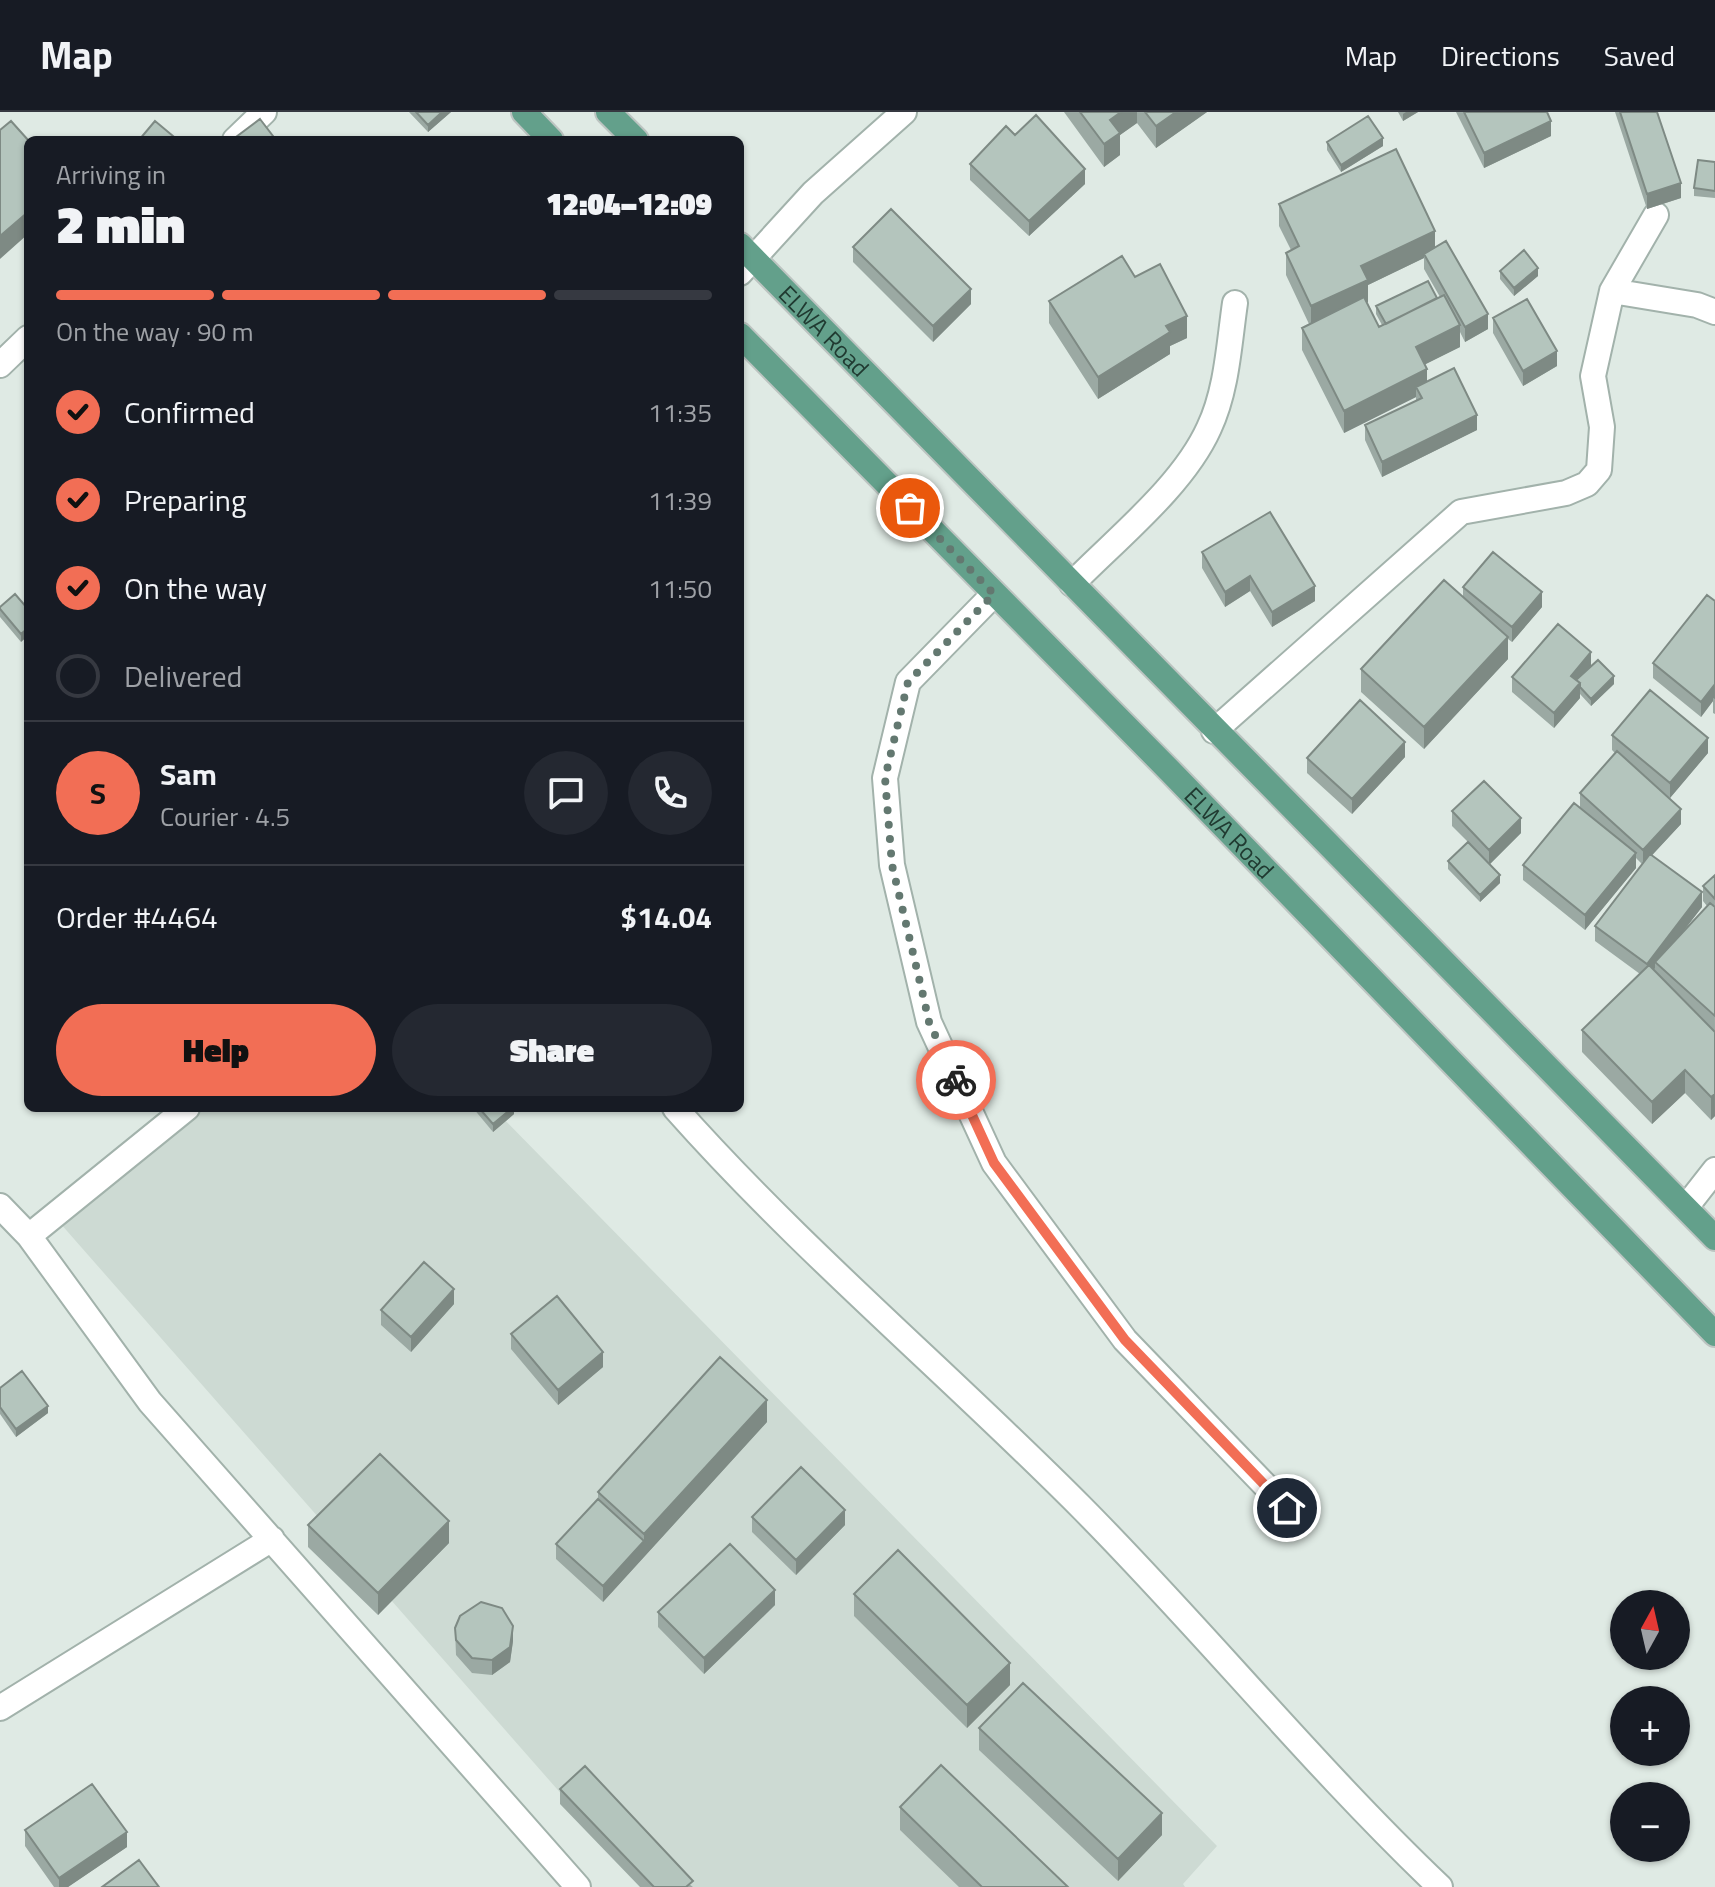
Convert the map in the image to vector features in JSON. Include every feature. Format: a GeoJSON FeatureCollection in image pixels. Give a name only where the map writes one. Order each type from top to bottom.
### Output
{"type":"FeatureCollection","features":[{"type":"Feature","properties":{"kind":"main road"},"geometry":{"type":"LineString","coordinates":[[524,112],[547,136]]}},
{"type":"Feature","properties":{"kind":"main road"},"geometry":{"type":"LineString","coordinates":[[608,112],[632,136]]}},
{"type":"Feature","properties":{"kind":"main road","name":"ELWA Road"},"geometry":{"type":"LineString","coordinates":[[745,259],[1072,584],[1715,1238]]}},
{"type":"Feature","properties":{"kind":"main road","name":"ELWA Road"},"geometry":{"type":"LineString","coordinates":[[744,339],[1715,1334]]}},
{"type":"Feature","properties":{"kind":"street"},"geometry":{"type":"LineString","coordinates":[[239,136],[264,112]]}},
{"type":"Feature","properties":{"kind":"street"},"geometry":{"type":"LineString","coordinates":[[745,259],[904,112]]}},
{"type":"Feature","properties":{"kind":"street"},"geometry":{"type":"LineString","coordinates":[[1214,731],[1461,512],[1566,493],[1587,484],[1599,470],[1602,427],[1593,376],[1612,291],[1656,215]]}},
{"type":"Feature","properties":{"kind":"street"},"geometry":{"type":"LineString","coordinates":[[1612,291],[1697,305],[1715,312]]}},
{"type":"Feature","properties":{"kind":"street"},"geometry":{"type":"LineString","coordinates":[[1072,584],[1183,471],[1209,429],[1223,388],[1235,303]]}},
{"type":"Feature","properties":{"kind":"street"},"geometry":{"type":"LineString","coordinates":[[0,365],[24,342]]}},
{"type":"Feature","properties":{"kind":"street"},"geometry":{"type":"LineString","coordinates":[[994,594],[908,682],[885,778],[892,865],[929,1022],[994,1163],[1125,1340],[1287,1508]]}},
{"type":"Feature","properties":{"kind":"street"},"geometry":{"type":"LineString","coordinates":[[29,1236],[182,1112]]}},
{"type":"Feature","properties":{"kind":"street"},"geometry":{"type":"LineString","coordinates":[[679,1112],[715,1153],[855,1291],[1083,1509],[1440,1887]]}},
{"type":"Feature","properties":{"kind":"street"},"geometry":{"type":"LineString","coordinates":[[1686,1207],[1715,1170]]}},
{"type":"Feature","properties":{"kind":"street"},"geometry":{"type":"LineString","coordinates":[[0,1206],[29,1236],[150,1402],[578,1887]]}},
{"type":"Feature","properties":{"kind":"street"},"geometry":{"type":"LineString","coordinates":[[0,1708],[272,1539]]}},
{"type":"Feature","properties":{"kind":"shaded area"},"geometry":{"type":"Polygon","coordinates":[[[198,1112],[497,1112],[1217,1846],[1183,1884],[1185,1887],[643,1887],[60,1223],[198,1112]]]}},
{"type":"Feature","properties":{"kind":"building"},"geometry":{"type":"Polygon","coordinates":[[[416,112],[442,112],[428,125],[416,112]]]}},
{"type":"Feature","properties":{"kind":"building"},"geometry":{"type":"Polygon","coordinates":[[[1080,112],[1121,112],[1110,120],[1120,133],[1104,144],[1080,112]]]}},
{"type":"Feature","properties":{"kind":"building"},"geometry":{"type":"Polygon","coordinates":[[[1145,112],[1176,112],[1156,126],[1145,112]]]}},
{"type":"Feature","properties":{"kind":"building"},"geometry":{"type":"Polygon","coordinates":[[[1464,112],[1547,112],[1551,121],[1484,153],[1464,112]]]}},
{"type":"Feature","properties":{"kind":"building"},"geometry":{"type":"Polygon","coordinates":[[[1620,112],[1657,112],[1681,183],[1647,194],[1620,112]]]}},
{"type":"Feature","properties":{"kind":"building"},"geometry":{"type":"Polygon","coordinates":[[[1036,115],[1085,169],[1029,221],[970,164],[1006,126],[1015,135],[1036,115]]]}},
{"type":"Feature","properties":{"kind":"building"},"geometry":{"type":"Polygon","coordinates":[[[1368,116],[1383,138],[1341,165],[1327,142],[1368,116]]]}},
{"type":"Feature","properties":{"kind":"building"},"geometry":{"type":"Polygon","coordinates":[[[260,119],[273,136],[237,136],[260,119]]]}},
{"type":"Feature","properties":{"kind":"building"},"geometry":{"type":"Polygon","coordinates":[[[11,121],[24,136],[24,215],[0,236],[0,130],[11,121]]]}},
{"type":"Feature","properties":{"kind":"building"},"geometry":{"type":"Polygon","coordinates":[[[155,121],[173,136],[142,136],[155,121]]]}},
{"type":"Feature","properties":{"kind":"building"},"geometry":{"type":"Polygon","coordinates":[[[1396,149],[1435,231],[1361,266],[1368,280],[1311,306],[1286,253],[1299,246],[1279,204],[1396,149]]]}},
{"type":"Feature","properties":{"kind":"building"},"geometry":{"type":"Polygon","coordinates":[[[1698,160],[1715,162],[1715,191],[1694,188],[1698,160]]]}},
{"type":"Feature","properties":{"kind":"building"},"geometry":{"type":"Polygon","coordinates":[[[891,209],[971,289],[933,326],[853,247],[891,209]]]}},
{"type":"Feature","properties":{"kind":"building"},"geometry":{"type":"Polygon","coordinates":[[[1446,241],[1488,314],[1465,327],[1424,254],[1446,241]]]}},
{"type":"Feature","properties":{"kind":"building"},"geometry":{"type":"Polygon","coordinates":[[[1524,250],[1538,268],[1514,288],[1500,271],[1524,250]]]}},
{"type":"Feature","properties":{"kind":"building"},"geometry":{"type":"Polygon","coordinates":[[[1122,256],[1135,277],[1160,264],[1187,316],[1166,326],[1170,332],[1098,377],[1049,301],[1122,256]]]}},
{"type":"Feature","properties":{"kind":"building"},"geometry":{"type":"Polygon","coordinates":[[[1428,281],[1437,298],[1386,324],[1376,306],[1428,281]]]}},
{"type":"Feature","properties":{"kind":"building"},"geometry":{"type":"Polygon","coordinates":[[[1444,295],[1460,325],[1416,347],[1427,369],[1344,411],[1302,328],[1364,297],[1379,327],[1444,295]]]}},
{"type":"Feature","properties":{"kind":"building"},"geometry":{"type":"Polygon","coordinates":[[[1527,299],[1557,351],[1523,371],[1493,318],[1527,299]]]}},
{"type":"Feature","properties":{"kind":"building"},"geometry":{"type":"Polygon","coordinates":[[[1454,368],[1477,415],[1382,462],[1365,425],[1422,398],[1416,387],[1454,368]]]}},
{"type":"Feature","properties":{"kind":"building"},"geometry":{"type":"Polygon","coordinates":[[[1270,512],[1315,586],[1272,612],[1250,576],[1225,592],[1202,552],[1270,512]]]}},
{"type":"Feature","properties":{"kind":"building"},"geometry":{"type":"Polygon","coordinates":[[[1493,552],[1542,592],[1512,627],[1463,587],[1493,552]]]}},
{"type":"Feature","properties":{"kind":"building"},"geometry":{"type":"Polygon","coordinates":[[[1444,580],[1508,637],[1424,727],[1361,669],[1444,580]]]}},
{"type":"Feature","properties":{"kind":"building"},"geometry":{"type":"Polygon","coordinates":[[[15,594],[24,604],[24,631],[21,634],[0,607],[15,594]]]}},
{"type":"Feature","properties":{"kind":"building"},"geometry":{"type":"Polygon","coordinates":[[[1707,595],[1715,601],[1715,684],[1701,702],[1653,663],[1707,595]]]}},
{"type":"Feature","properties":{"kind":"building"},"geometry":{"type":"Polygon","coordinates":[[[1558,624],[1591,652],[1571,676],[1580,683],[1554,713],[1512,677],[1558,624]]]}},
{"type":"Feature","properties":{"kind":"building"},"geometry":{"type":"Polygon","coordinates":[[[1598,660],[1614,676],[1591,699],[1576,680],[1598,660]]]}},
{"type":"Feature","properties":{"kind":"building"},"geometry":{"type":"Polygon","coordinates":[[[1650,690],[1708,738],[1670,783],[1612,735],[1650,690]]]}},
{"type":"Feature","properties":{"kind":"building"},"geometry":{"type":"Polygon","coordinates":[[[1360,700],[1405,742],[1352,799],[1307,758],[1360,700]]]}},
{"type":"Feature","properties":{"kind":"building"},"geometry":{"type":"Polygon","coordinates":[[[1617,751],[1681,809],[1643,850],[1580,793],[1617,751]]]}},
{"type":"Feature","properties":{"kind":"building"},"geometry":{"type":"Polygon","coordinates":[[[1484,781],[1521,818],[1489,850],[1452,811],[1484,781]]]}},
{"type":"Feature","properties":{"kind":"building"},"geometry":{"type":"Polygon","coordinates":[[[1574,803],[1636,853],[1585,915],[1523,865],[1574,803]]]}},
{"type":"Feature","properties":{"kind":"building"},"geometry":{"type":"Polygon","coordinates":[[[1468,842],[1500,875],[1480,895],[1448,861],[1468,842]]]}},
{"type":"Feature","properties":{"kind":"building"},"geometry":{"type":"Polygon","coordinates":[[[1650,854],[1702,892],[1647,964],[1595,926],[1650,854]]]}},
{"type":"Feature","properties":{"kind":"building"},"geometry":{"type":"Polygon","coordinates":[[[1715,875],[1715,899],[1703,886],[1715,875]]]}},
{"type":"Feature","properties":{"kind":"building"},"geometry":{"type":"Polygon","coordinates":[[[1710,903],[1715,907],[1715,1016],[1655,962],[1710,903]]]}},
{"type":"Feature","properties":{"kind":"building"},"geometry":{"type":"Polygon","coordinates":[[[1649,965],[1715,1032],[1715,1094],[1711,1097],[1685,1070],[1652,1102],[1582,1030],[1649,965]]]}},
{"type":"Feature","properties":{"kind":"building"},"geometry":{"type":"Polygon","coordinates":[[[482,1112],[507,1112],[493,1124],[482,1112]]]}},
{"type":"Feature","properties":{"kind":"building"},"geometry":{"type":"Polygon","coordinates":[[[424,1262],[454,1289],[411,1337],[381,1310],[424,1262]]]}},
{"type":"Feature","properties":{"kind":"building"},"geometry":{"type":"Polygon","coordinates":[[[557,1296],[603,1352],[558,1390],[511,1334],[557,1296]]]}},
{"type":"Feature","properties":{"kind":"building"},"geometry":{"type":"Polygon","coordinates":[[[720,1357],[767,1400],[644,1534],[598,1492],[720,1357]]]}},
{"type":"Feature","properties":{"kind":"building"},"geometry":{"type":"Polygon","coordinates":[[[22,1371],[48,1406],[16,1429],[0,1407],[0,1388],[22,1371]]]}},
{"type":"Feature","properties":{"kind":"building"},"geometry":{"type":"Polygon","coordinates":[[[380,1454],[449,1521],[378,1593],[308,1525],[380,1454]]]}},
{"type":"Feature","properties":{"kind":"building"},"geometry":{"type":"Polygon","coordinates":[[[801,1467],[845,1510],[796,1560],[752,1517],[801,1467]]]}},
{"type":"Feature","properties":{"kind":"building"},"geometry":{"type":"Polygon","coordinates":[[[598,1499],[644,1541],[603,1586],[556,1544],[598,1499]]]}},
{"type":"Feature","properties":{"kind":"building"},"geometry":{"type":"Polygon","coordinates":[[[730,1544],[775,1590],[704,1658],[658,1612],[730,1544]]]}},
{"type":"Feature","properties":{"kind":"building"},"geometry":{"type":"Polygon","coordinates":[[[898,1550],[1010,1663],[967,1705],[854,1594],[898,1550]]]}},
{"type":"Feature","properties":{"kind":"building"},"geometry":{"type":"Polygon","coordinates":[[[481,1602],[502,1608],[513,1626],[510,1647],[492,1660],[472,1658],[456,1640],[455,1628],[460,1616],[481,1602]]]}},
{"type":"Feature","properties":{"kind":"building"},"geometry":{"type":"Polygon","coordinates":[[[1023,1683],[1162,1813],[1118,1859],[979,1728],[1023,1683]]]}},
{"type":"Feature","properties":{"kind":"building"},"geometry":{"type":"Polygon","coordinates":[[[941,1765],[1068,1887],[982,1887],[900,1807],[941,1765]]]}},
{"type":"Feature","properties":{"kind":"building"},"geometry":{"type":"Polygon","coordinates":[[[585,1766],[693,1881],[686,1887],[654,1887],[560,1789],[585,1766]]]}},
{"type":"Feature","properties":{"kind":"building"},"geometry":{"type":"Polygon","coordinates":[[[92,1784],[127,1832],[59,1878],[25,1830],[92,1784]]]}},
{"type":"Feature","properties":{"kind":"building"},"geometry":{"type":"Polygon","coordinates":[[[139,1860],[159,1887],[102,1887],[139,1860]]]}},
{"type":"Feature","properties":{"kind":"way so far"},"geometry":{"type":"LineString","coordinates":[[910,508],[994,594],[908,682],[885,778],[892,865],[929,1022],[956,1080]]}},
{"type":"Feature","properties":{"kind":"route"},"geometry":{"type":"LineString","coordinates":[[956,1080],[994,1163],[1125,1340],[1287,1508]]}}]}
